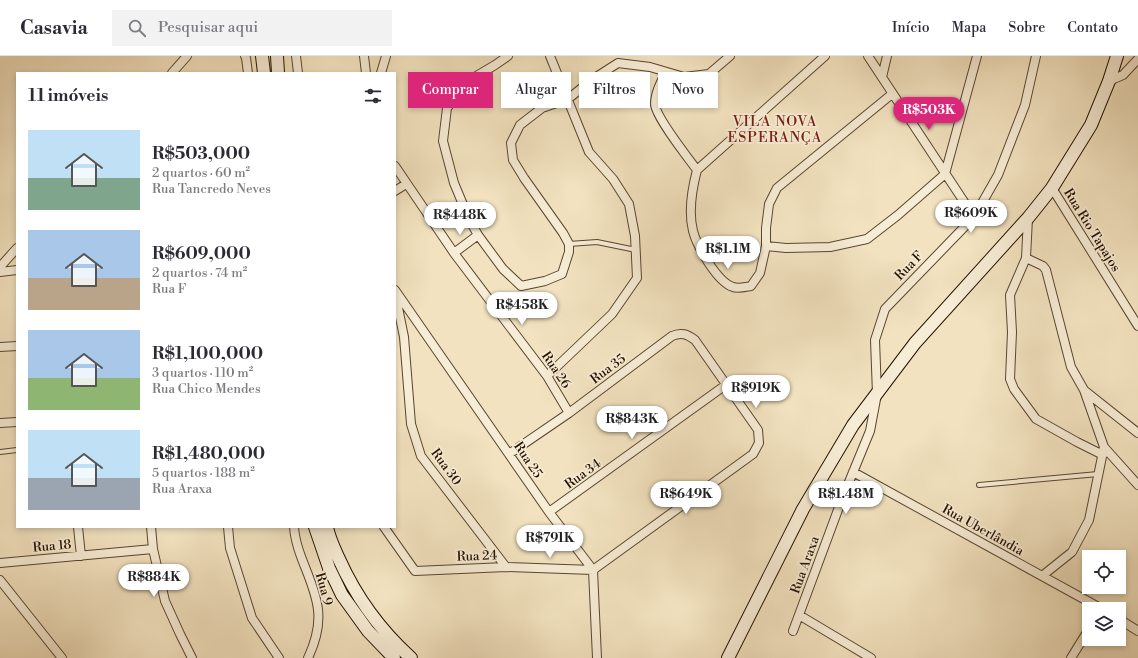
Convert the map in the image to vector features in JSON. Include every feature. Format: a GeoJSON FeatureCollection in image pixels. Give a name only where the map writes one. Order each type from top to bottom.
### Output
{"type":"FeatureCollection","features":[{"type":"Feature","properties":{"kind":"main road"},"geometry":{"type":"LineString","coordinates":[[262,56],[264,72]]}},
{"type":"Feature","properties":{"kind":"main road"},"geometry":{"type":"LineString","coordinates":[[277,56],[278,72]]}},
{"type":"Feature","properties":{"kind":"main road"},"geometry":{"type":"LineString","coordinates":[[728,658],[803,509],[854,425],[916,342],[1028,218],[1052,188],[1091,125],[1109,81],[1117,56]]}},
{"type":"Feature","properties":{"kind":"main road"},"geometry":{"type":"LineString","coordinates":[[315,528],[329,568],[342,595],[368,631],[394,658]]}},
{"type":"Feature","properties":{"kind":"main road"},"geometry":{"type":"LineString","coordinates":[[327,528],[329,537],[352,585],[372,617],[394,642],[411,658]]}},
{"type":"Feature","properties":{"kind":"street"},"geometry":{"type":"LineString","coordinates":[[173,72],[187,56]]}},
{"type":"Feature","properties":{"kind":"street"},"geometry":{"type":"LineString","coordinates":[[245,56],[248,72]]}},
{"type":"Feature","properties":{"kind":"street"},"geometry":{"type":"LineString","coordinates":[[296,56],[298,72]]}},
{"type":"Feature","properties":{"kind":"street"},"geometry":{"type":"LineString","coordinates":[[364,56],[366,72]]}},
{"type":"Feature","properties":{"kind":"street"},"geometry":{"type":"LineString","coordinates":[[381,72],[386,56]]}},
{"type":"Feature","properties":{"kind":"street"},"geometry":{"type":"LineString","coordinates":[[508,56],[468,81],[447,108],[443,141],[454,183],[469,219],[478,235],[503,269],[521,286],[544,281],[562,274],[569,252],[569,244],[563,233],[513,160],[511,143],[520,125],[542,108]]}},
{"type":"Feature","properties":{"kind":"street"},"geometry":{"type":"LineString","coordinates":[[550,56],[557,72]]}},
{"type":"Feature","properties":{"kind":"street"},"geometry":{"type":"LineString","coordinates":[[711,72],[730,56]]}},
{"type":"Feature","properties":{"kind":"street"},"geometry":{"type":"LineString","coordinates":[[825,56],[697,170],[693,185],[690,210],[693,231],[704,258],[718,275],[732,287],[742,288],[751,286],[760,273],[766,246],[766,228],[769,204],[777,188],[892,94]]}},
{"type":"Feature","properties":{"kind":"street"},"geometry":{"type":"LineString","coordinates":[[868,56],[974,217]]}},
{"type":"Feature","properties":{"kind":"street"},"geometry":{"type":"LineString","coordinates":[[882,77],[887,56]]}},
{"type":"Feature","properties":{"kind":"street"},"geometry":{"type":"LineString","coordinates":[[766,246],[786,248],[830,247],[867,239],[946,174],[977,56]]}},
{"type":"Feature","properties":{"kind":"street","name":"Rua F"},"geometry":{"type":"LineString","coordinates":[[877,394],[875,340],[885,309],[974,217],[1001,168],[1024,105],[1036,56]]}},
{"type":"Feature","properties":{"kind":"street"},"geometry":{"type":"LineString","coordinates":[[1109,81],[1123,75],[1138,59]]}},
{"type":"Feature","properties":{"kind":"street"},"geometry":{"type":"LineString","coordinates":[[571,97],[593,79],[618,63],[650,67],[666,72]]}},
{"type":"Feature","properties":{"kind":"street"},"geometry":{"type":"LineString","coordinates":[[658,90],[655,106],[660,117],[697,170]]}},
{"type":"Feature","properties":{"kind":"street"},"geometry":{"type":"LineString","coordinates":[[547,376],[612,314],[637,278],[635,236],[629,204],[613,179],[589,152],[571,107]]}},
{"type":"Feature","properties":{"kind":"street","name":"Rua 26"},"geometry":{"type":"LineString","coordinates":[[396,168],[454,253],[547,376],[570,413]]}},
{"type":"Feature","properties":{"kind":"street"},"geometry":{"type":"LineString","coordinates":[[396,190],[406,184]]}},
{"type":"Feature","properties":{"kind":"street","name":"Rua Rio Tapajos"},"geometry":{"type":"LineString","coordinates":[[1052,188],[1138,326]]}},
{"type":"Feature","properties":{"kind":"street"},"geometry":{"type":"LineString","coordinates":[[1028,218],[1026,258],[1010,295],[1012,332],[1010,378],[1014,389],[1036,419],[1077,442],[1104,451],[1138,485]]}},
{"type":"Feature","properties":{"kind":"street"},"geometry":{"type":"LineString","coordinates":[[454,253],[478,235]]}},
{"type":"Feature","properties":{"kind":"street"},"geometry":{"type":"LineString","coordinates":[[0,267],[16,249]]}},
{"type":"Feature","properties":{"kind":"street"},"geometry":{"type":"LineString","coordinates":[[1026,258],[1043,266],[1046,270],[1071,367],[1084,390],[1104,451],[1089,520],[1072,552],[1042,576]]}},
{"type":"Feature","properties":{"kind":"street"},"geometry":{"type":"LineString","coordinates":[[0,272],[16,270]]}},
{"type":"Feature","properties":{"kind":"street","name":"Rua 25"},"geometry":{"type":"LineString","coordinates":[[396,291],[549,512],[593,570]]}},
{"type":"Feature","properties":{"kind":"street","name":"Rua 30"},"geometry":{"type":"LineString","coordinates":[[396,299],[404,337],[411,424],[421,456],[506,567]]}},
{"type":"Feature","properties":{"kind":"street","name":"Rua 35"},"geometry":{"type":"LineString","coordinates":[[510,454],[570,413],[672,336],[677,334],[683,334],[695,340],[727,384]]}},
{"type":"Feature","properties":{"kind":"street"},"geometry":{"type":"LineString","coordinates":[[0,347],[16,346]]}},
{"type":"Feature","properties":{"kind":"street"},"geometry":{"type":"LineString","coordinates":[[598,658],[593,570],[753,454],[759,443],[758,430],[727,384]]}},
{"type":"Feature","properties":{"kind":"street","name":"Rua 34"},"geometry":{"type":"LineString","coordinates":[[549,512],[727,384]]}},
{"type":"Feature","properties":{"kind":"street"},"geometry":{"type":"LineString","coordinates":[[1084,390],[1138,433]]}},
{"type":"Feature","properties":{"kind":"street","name":"Rua Araxa"},"geometry":{"type":"LineString","coordinates":[[793,631],[842,499],[870,431],[877,394]]}},
{"type":"Feature","properties":{"kind":"street"},"geometry":{"type":"LineString","coordinates":[[0,424],[16,422]]}},
{"type":"Feature","properties":{"kind":"street","name":"Rua Uberlândia"},"geometry":{"type":"LineString","coordinates":[[853,472],[1088,602]]}},
{"type":"Feature","properties":{"kind":"street"},"geometry":{"type":"LineString","coordinates":[[78,528],[81,556]]}},
{"type":"Feature","properties":{"kind":"street"},"geometry":{"type":"LineString","coordinates":[[151,528],[154,549],[166,601],[192,658]]}},
{"type":"Feature","properties":{"kind":"street"},"geometry":{"type":"LineString","coordinates":[[228,528],[230,548],[252,618],[279,658]]}},
{"type":"Feature","properties":{"kind":"street","name":"Rua 9"},"geometry":{"type":"LineString","coordinates":[[294,528],[299,552],[312,587],[318,610],[318,627],[315,644],[308,658]]}},
{"type":"Feature","properties":{"kind":"street","name":"Rua 24"},"geometry":{"type":"LineString","coordinates":[[385,528],[415,571],[506,567],[593,570]]}},
{"type":"Feature","properties":{"kind":"street","name":"Rua 18"},"geometry":{"type":"LineString","coordinates":[[0,563],[154,549]]}},
{"type":"Feature","properties":{"kind":"street"},"geometry":{"type":"LineString","coordinates":[[0,580],[62,658]]}},
{"type":"Feature","properties":{"kind":"street"},"geometry":{"type":"LineString","coordinates":[[799,615],[871,658]]}},
{"type":"Feature","properties":{"kind":"street"},"geometry":{"type":"LineString","coordinates":[[1126,623],[1138,631]]}},
{"type":"Feature","properties":{"kind":"street"},"geometry":{"type":"LineString","coordinates":[[1071,658],[1082,640]]}},
{"type":"Feature","properties":{"kind":"lane"},"geometry":{"type":"LineString","coordinates":[[569,244],[597,242],[636,250]]}},
{"type":"Feature","properties":{"kind":"lane"},"geometry":{"type":"LineString","coordinates":[[0,452],[16,450]]}},
{"type":"Feature","properties":{"kind":"lane"},"geometry":{"type":"LineString","coordinates":[[979,485],[1099,474]]}},
{"type":"Feature","properties":{"kind":"district","name":"VILA NOVA ESPERANÇA"},"geometry":{"type":"Point","coordinates":[775,130]}}]}
